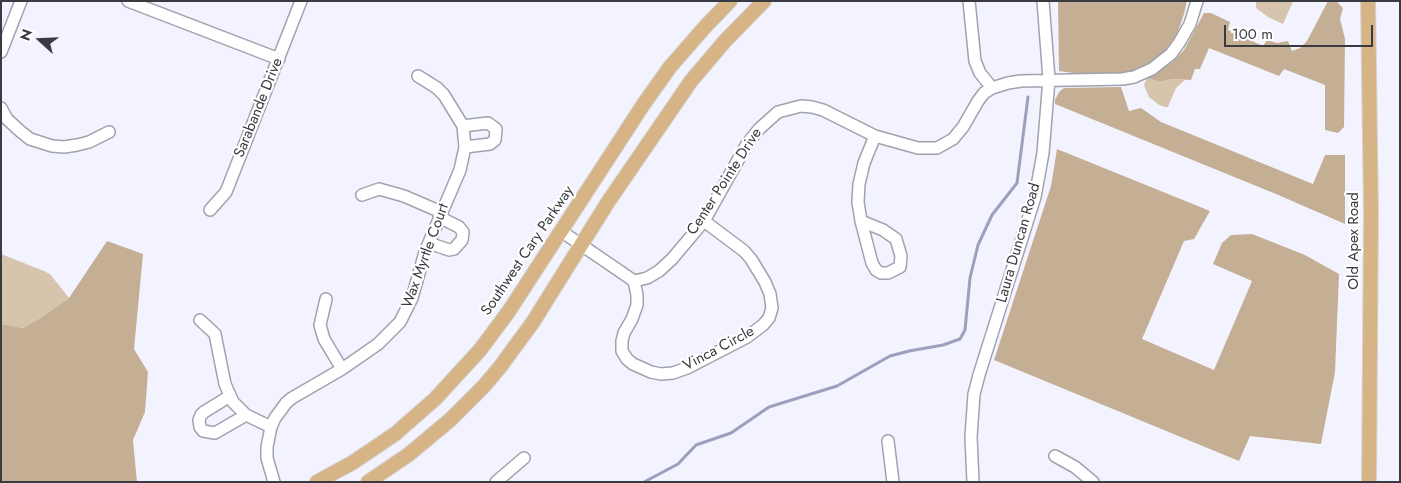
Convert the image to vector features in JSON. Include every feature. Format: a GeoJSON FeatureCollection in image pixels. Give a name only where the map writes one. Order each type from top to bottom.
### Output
{"type":"FeatureCollection","features":[{"type":"Feature","properties":{"kind":"main road","name":"Southwest Cary Parkway"},"geometry":{"type":"LineString","coordinates":[[316,482],[352,463],[395,434],[450,384],[480,350],[508,311],[670,67],[730,1]]}},
{"type":"Feature","properties":{"kind":"main road"},"geometry":{"type":"LineString","coordinates":[[368,482],[420,445],[450,420],[484,386],[533,322],[608,202],[691,81],[725,41],[764,1]]}},
{"type":"Feature","properties":{"kind":"main road","name":"Old Apex Road"},"geometry":{"type":"LineString","coordinates":[[1368,1],[1370,202],[1369,482]]}},
{"type":"Feature","properties":{"kind":"street"},"geometry":{"type":"LineString","coordinates":[[1,52],[21,1]]}},
{"type":"Feature","properties":{"kind":"street"},"geometry":{"type":"LineString","coordinates":[[128,1],[153,6],[279,59]]}},
{"type":"Feature","properties":{"kind":"street","name":"Sarabande Drive"},"geometry":{"type":"LineString","coordinates":[[210,210],[226,192],[301,1]]}},
{"type":"Feature","properties":{"kind":"street"},"geometry":{"type":"LineString","coordinates":[[969,1],[975,61],[980,73],[992,88],[1008,83],[1049,79],[1122,79],[1134,77],[1152,69],[1171,54],[1180,43],[1190,24],[1197,1]]}},
{"type":"Feature","properties":{"kind":"street","name":"Laura Duncan Road"},"geometry":{"type":"LineString","coordinates":[[973,482],[970,437],[974,394],[1035,198],[1043,153],[1049,79],[1043,1]]}},
{"type":"Feature","properties":{"kind":"street","name":"Wax Myrtle Court"},"geometry":{"type":"LineString","coordinates":[[274,482],[268,458],[268,437],[275,418],[286,403],[342,369],[378,344],[400,322],[412,298],[429,243],[460,170],[465,147],[463,126],[451,104],[437,88],[418,76]]}},
{"type":"Feature","properties":{"kind":"street","name":"Center Pointe Drive"},"geometry":{"type":"LineString","coordinates":[[634,281],[647,278],[659,271],[704,221],[748,144],[759,129],[778,112],[801,106],[812,107],[823,110],[875,136],[918,148],[937,148],[945,145],[958,134],[978,101],[984,93],[992,88]]}},
{"type":"Feature","properties":{"kind":"street"},"geometry":{"type":"LineString","coordinates":[[1,108],[8,119],[30,139],[52,146],[64,147],[89,142],[108,132]]}},
{"type":"Feature","properties":{"kind":"street"},"geometry":{"type":"LineString","coordinates":[[463,126],[488,123],[496,129],[495,140],[490,144],[465,147]]}},
{"type":"Feature","properties":{"kind":"street"},"geometry":{"type":"LineString","coordinates":[[861,222],[883,230],[896,239],[902,256],[900,267],[888,273],[881,273],[876,270],[872,264],[861,222],[858,184],[875,136]]}},
{"type":"Feature","properties":{"kind":"street"},"geometry":{"type":"LineString","coordinates":[[362,196],[379,189],[404,196],[459,226],[463,232],[462,240],[454,249],[449,250],[429,243]]}},
{"type":"Feature","properties":{"kind":"street","name":"Vinca Circle"},"geometry":{"type":"LineString","coordinates":[[634,281],[637,305],[624,333],[622,351],[633,364],[650,372],[661,374],[673,373],[687,368],[747,337],[763,325],[769,318],[772,308],[770,294],[765,282],[744,251],[704,221]]}},
{"type":"Feature","properties":{"kind":"street"},"geometry":{"type":"LineString","coordinates":[[561,231],[634,281]]}},
{"type":"Feature","properties":{"kind":"street"},"geometry":{"type":"LineString","coordinates":[[326,299],[320,325],[324,339],[342,369]]}},
{"type":"Feature","properties":{"kind":"street"},"geometry":{"type":"LineString","coordinates":[[200,320],[215,334],[225,384],[233,402],[246,415],[271,427]]}},
{"type":"Feature","properties":{"kind":"street"},"geometry":{"type":"LineString","coordinates":[[230,396],[201,415],[199,420],[203,431],[215,433],[246,415]]}},
{"type":"Feature","properties":{"kind":"street"},"geometry":{"type":"LineString","coordinates":[[888,441],[894,482]]}},
{"type":"Feature","properties":{"kind":"street"},"geometry":{"type":"LineString","coordinates":[[1055,456],[1075,467],[1093,482]]}},
{"type":"Feature","properties":{"kind":"street"},"geometry":{"type":"LineString","coordinates":[[496,482],[524,458]]}},
{"type":"Feature","properties":{"kind":"shaded area"},"geometry":{"type":"Polygon","coordinates":[[[1058,1],[1187,1],[1177,34],[1164,53],[1149,65],[1136,71],[1107,75],[1059,71],[1058,1]]]}},
{"type":"Feature","properties":{"kind":"shaded area"},"geometry":{"type":"Polygon","coordinates":[[[1256,1],[1293,1],[1283,24],[1268,17],[1256,8],[1256,1]]]}},
{"type":"Feature","properties":{"kind":"shaded area"},"geometry":{"type":"Polygon","coordinates":[[[1328,1],[1336,1],[1343,8],[1340,19],[1345,39],[1344,127],[1338,133],[1325,130],[1325,85],[1284,69],[1279,76],[1209,48],[1200,69],[1195,69],[1191,80],[1172,79],[1160,82],[1147,78],[1171,63],[1184,50],[1204,13],[1211,13],[1230,22],[1228,30],[1263,46],[1267,40],[1277,43],[1288,41],[1292,51],[1300,48],[1307,41],[1328,1]]]}},
{"type":"Feature","properties":{"kind":"shaded area"},"geometry":{"type":"Polygon","coordinates":[[[1147,78],[1160,82],[1172,79],[1185,80],[1176,88],[1168,107],[1165,107],[1149,97],[1144,85],[1147,78]]]}},
{"type":"Feature","properties":{"kind":"shaded area"},"geometry":{"type":"Polygon","coordinates":[[[1121,87],[1129,111],[1141,108],[1161,122],[1313,184],[1325,155],[1345,155],[1345,224],[1055,104],[1059,92],[1064,88],[1121,87]]]}},
{"type":"Feature","properties":{"kind":"shaded area"},"geometry":{"type":"Polygon","coordinates":[[[1057,149],[1210,211],[1194,239],[1184,241],[1142,339],[1214,370],[1252,281],[1213,264],[1222,243],[1231,235],[1252,234],[1305,255],[1339,274],[1335,372],[1321,444],[1250,436],[1239,461],[994,360],[1051,186],[1057,149]]]}},
{"type":"Feature","properties":{"kind":"shaded area"},"geometry":{"type":"Polygon","coordinates":[[[107,241],[143,254],[134,349],[148,372],[145,412],[133,440],[137,482],[1,482],[1,324],[23,328],[69,298],[107,241]]]}},
{"type":"Feature","properties":{"kind":"shaded area"},"geometry":{"type":"Polygon","coordinates":[[[1,254],[50,274],[69,298],[23,328],[1,324],[1,254]]]}},
{"type":"Feature","properties":{"kind":"waterway"},"geometry":{"type":"LineString","coordinates":[[644,482],[678,464],[696,445],[731,433],[769,407],[837,386],[890,356],[943,345],[960,339],[965,330],[970,278],[978,245],[992,215],[1017,183],[1028,97]]}}]}
